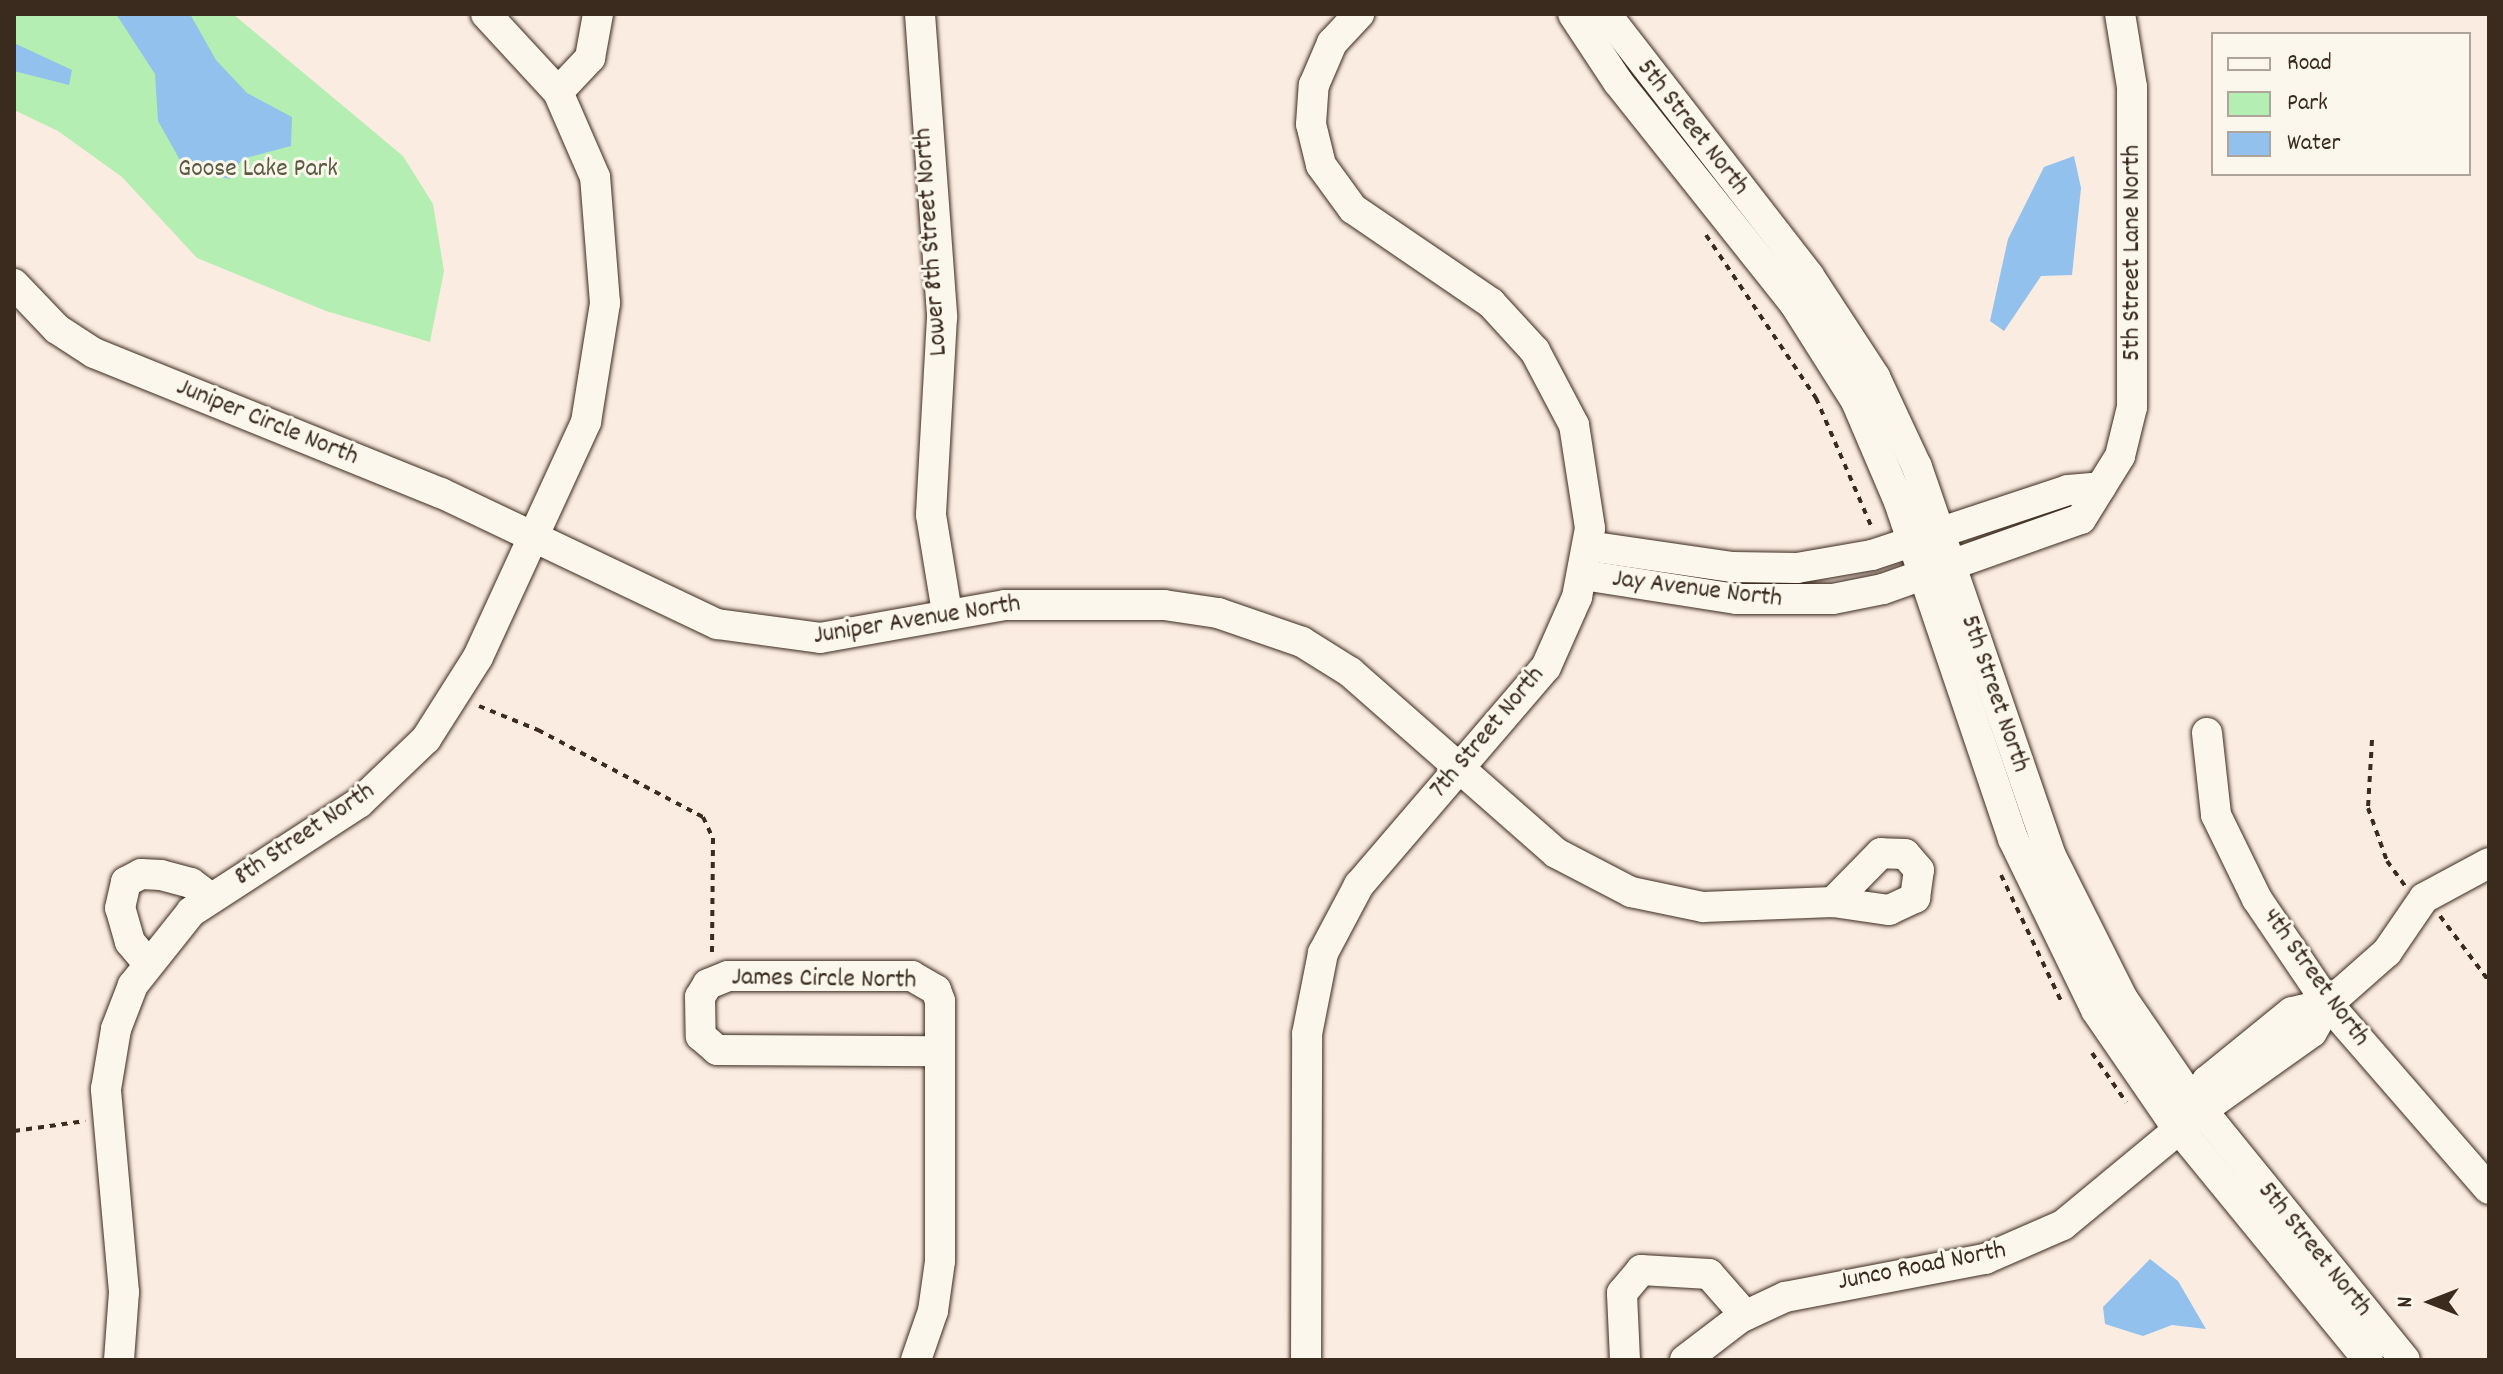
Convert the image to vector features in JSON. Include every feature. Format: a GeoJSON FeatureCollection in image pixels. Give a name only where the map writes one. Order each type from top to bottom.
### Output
{"type":"FeatureCollection","features":[{"type":"Feature","properties":{"kind":"street","name":"8th Street North"},"geometry":{"type":"LineString","coordinates":[[119,1360],[124,1292],[107,1076],[118,1021],[146,961],[211,898],[344,814],[415,752],[462,686],[536,540],[586,422],[605,303],[599,193],[579,131],[558,92],[486,14]]}},
{"type":"Feature","properties":{"kind":"street"},"geometry":{"type":"LineString","coordinates":[[558,92],[590,58],[598,14]]}},
{"type":"Feature","properties":{"kind":"street","name":"Lower 8th Street North"},"geometry":{"type":"LineString","coordinates":[[920,14],[942,317],[931,515],[947,613]]}},
{"type":"Feature","properties":{"kind":"street","name":"7th Street North"},"geometry":{"type":"LineString","coordinates":[[1306,1360],[1307,1048],[1315,978],[1359,885],[1546,667],[1586,561],[1580,446],[1542,361],[1491,303],[1353,209],[1321,165],[1311,124],[1314,85],[1332,43],[1359,14]]}},
{"type":"Feature","properties":{"kind":"street","name":"5th Street North"},"geometry":{"type":"LineString","coordinates":[[1573,14],[1618,82],[1818,338],[1926,538]]}},
{"type":"Feature","properties":{"kind":"street","name":"5th Street North"},"geometry":{"type":"LineString","coordinates":[[1606,14],[1855,343],[1907,443],[1926,538],[2040,905],[2096,1010],[2405,1360]]}},
{"type":"Feature","properties":{"kind":"street","name":"5th Street Lane North"},"geometry":{"type":"LineString","coordinates":[[1937,571],[2072,524],[2120,456],[2132,407],[2132,87],[2120,14]]}},
{"type":"Feature","properties":{"kind":"street","name":"Juniper Circle North"},"geometry":{"type":"LineString","coordinates":[[14,284],[57,329],[94,353],[441,493],[536,540]]}},
{"type":"Feature","properties":{"kind":"street"},"geometry":{"type":"LineString","coordinates":[[1926,538],[2068,490],[2101,487]]}},
{"type":"Feature","properties":{"kind":"street","name":"Jay Avenue North"},"geometry":{"type":"LineString","coordinates":[[1586,561],[1762,569],[1839,562],[1926,538]]}},
{"type":"Feature","properties":{"kind":"street","name":"Juniper Avenue North"},"geometry":{"type":"LineString","coordinates":[[536,540],[683,611],[762,634],[850,636],[947,613],[1020,604],[1142,604],[1239,619],[1302,642],[1350,672],[1556,853],[1631,892],[1716,907],[1833,902]]}},
{"type":"Feature","properties":{"kind":"street","name":"Jay Avenue North"},"geometry":{"type":"LineString","coordinates":[[1586,561],[1790,602],[1863,594],[1937,571]]}},
{"type":"Feature","properties":{"kind":"street","name":"4th Street North"},"geometry":{"type":"LineString","coordinates":[[2207,733],[2210,787],[2229,847],[2328,1004],[2489,1189]]}},
{"type":"Feature","properties":{"kind":"street","name":"Junco Road North"},"geometry":{"type":"LineString","coordinates":[[1685,1360],[1745,1315],[1808,1290],[1963,1264],[2019,1247],[2072,1219],[2190,1120],[2312,1032],[2328,1004],[2387,952],[2424,898],[2489,863]]}},
{"type":"Feature","properties":{"kind":"street"},"geometry":{"type":"LineString","coordinates":[[146,961],[130,942],[120,908],[126,882],[141,874],[161,875],[191,883],[211,898]]}},
{"type":"Feature","properties":{"kind":"street","name":"James Circle North"},"geometry":{"type":"LineString","coordinates":[[916,1360],[933,1311],[940,1261],[940,1051],[939,997],[919,977],[724,977],[708,984],[700,997],[701,1036],[717,1050],[940,1051]]}},
{"type":"Feature","properties":{"kind":"street","name":"5th Street North"},"geometry":{"type":"LineString","coordinates":[[2190,1120],[2368,1360]]}},
{"type":"Feature","properties":{"kind":"street"},"geometry":{"type":"LineString","coordinates":[[1625,1360],[1622,1293],[1641,1270],[1709,1274],[1745,1315]]}},
{"type":"Feature","properties":{"kind":"path"},"geometry":{"type":"LineString","coordinates":[[1700,227],[1816,398],[1874,534]]}},
{"type":"Feature","properties":{"kind":"path"},"geometry":{"type":"LineString","coordinates":[[479,706],[545,733],[703,817],[713,838],[712,954]]}},
{"type":"Feature","properties":{"kind":"path"},"geometry":{"type":"LineString","coordinates":[[2372,740],[2368,808],[2387,861],[2406,888]]}},
{"type":"Feature","properties":{"kind":"path"},"geometry":{"type":"LineString","coordinates":[[2439,915],[2489,981]]}},
{"type":"Feature","properties":{"kind":"path"},"geometry":{"type":"LineString","coordinates":[[14,1131],[90,1120]]}},
{"type":"Feature","properties":{"kind":"green space","name":"Goose Lake Park"},"geometry":{"type":"Polygon","coordinates":[[[14,14],[233,14],[403,156],[433,204],[444,271],[430,342],[326,311],[197,258],[122,177],[58,131],[14,110],[14,14]]]}},
{"type":"Feature","properties":{"kind":"water"},"geometry":{"type":"Polygon","coordinates":[[[116,14],[190,14],[216,60],[247,93],[292,117],[291,146],[242,159],[230,179],[185,169],[158,121],[155,74],[116,14]]]}},
{"type":"Feature","properties":{"kind":"water"},"geometry":{"type":"Polygon","coordinates":[[[14,43],[72,70],[69,85],[14,71],[14,43]]]}},
{"type":"Feature","properties":{"kind":"water"},"geometry":{"type":"Polygon","coordinates":[[[2074,156],[2081,188],[2072,275],[2041,276],[2004,331],[1990,321],[2008,239],[2044,167],[2074,156]]]}},
{"type":"Feature","properties":{"kind":"water"},"geometry":{"type":"Polygon","coordinates":[[[2150,1259],[2178,1281],[2206,1329],[2172,1325],[2143,1336],[2105,1324],[2103,1307],[2150,1259]]]}}]}
